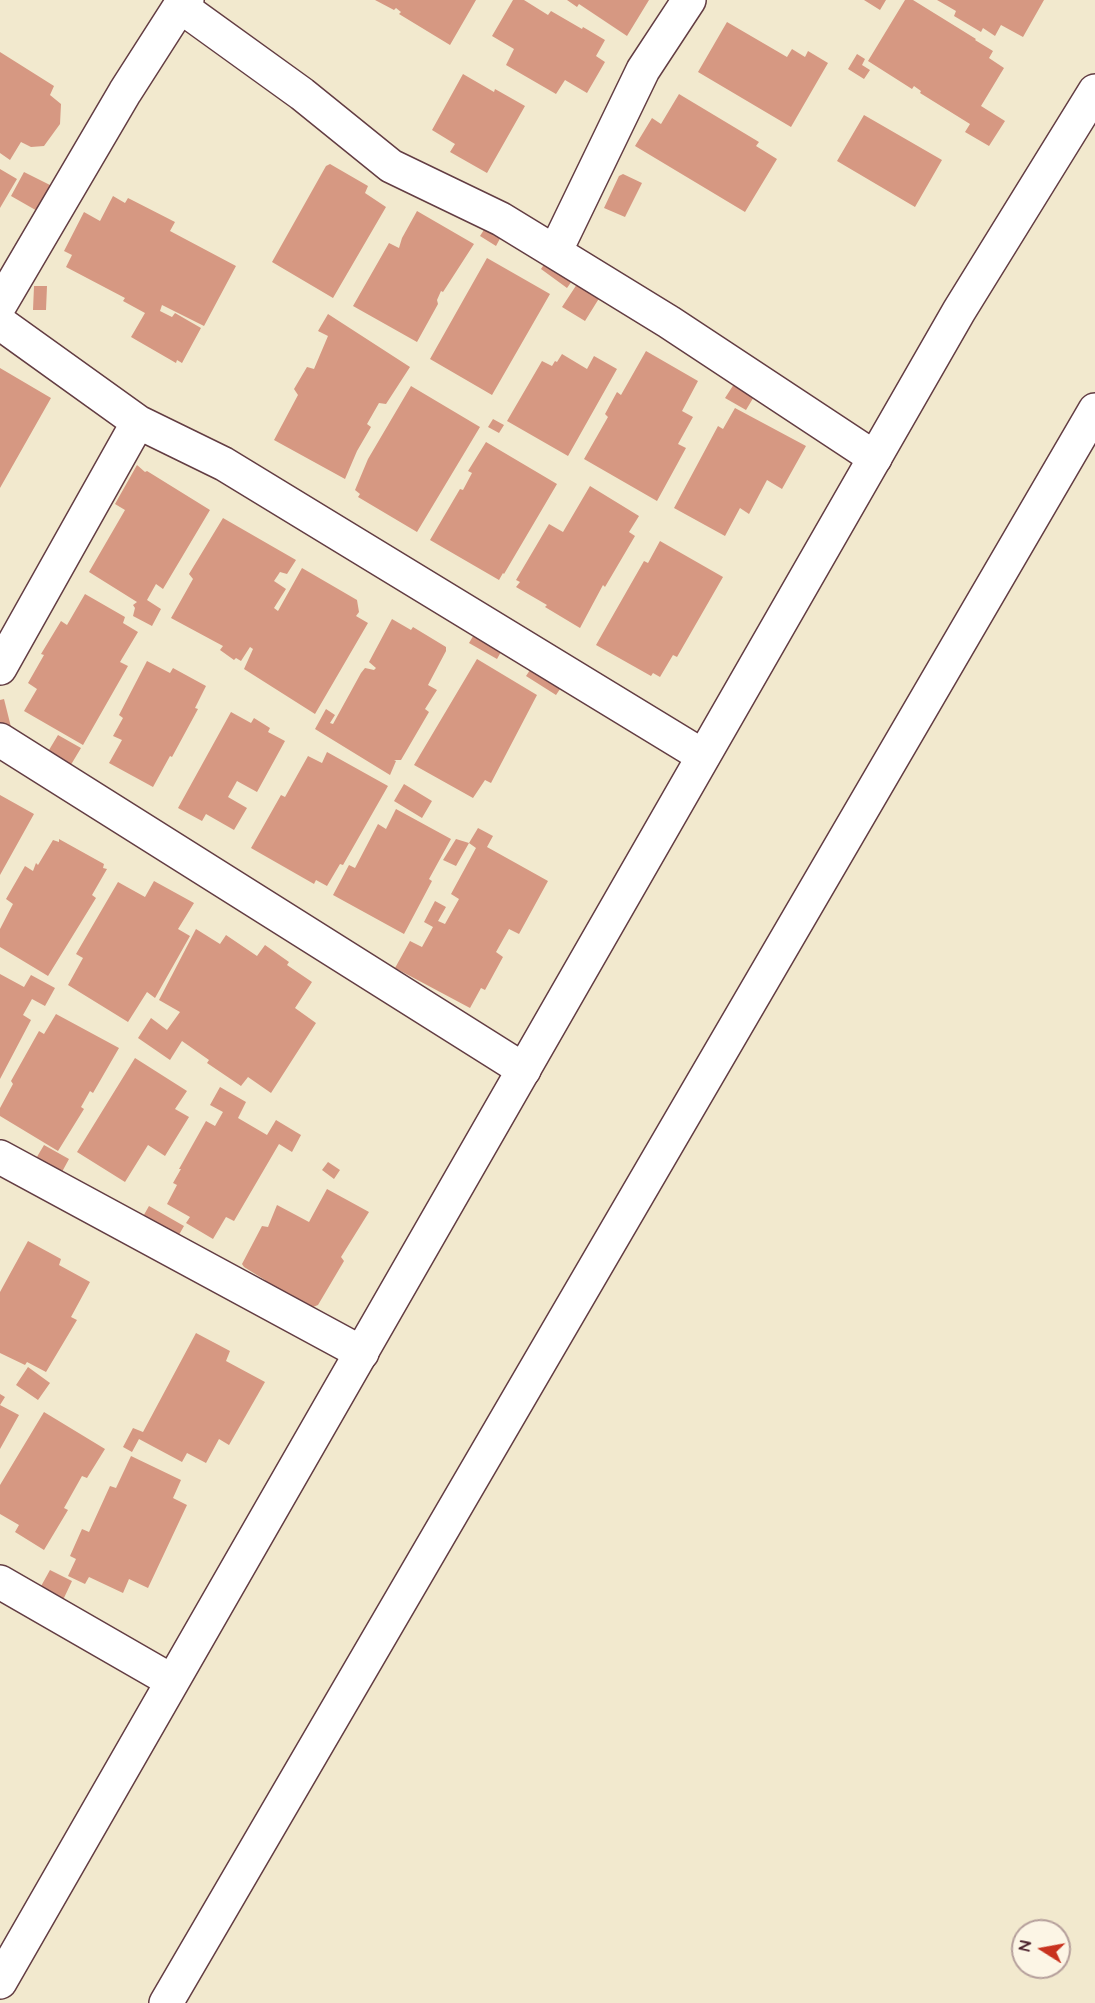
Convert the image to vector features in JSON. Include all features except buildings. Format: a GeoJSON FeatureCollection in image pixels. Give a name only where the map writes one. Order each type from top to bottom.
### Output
{"type":"FeatureCollection","features":[{"type":"Feature","properties":{"kind":"street"},"geometry":{"type":"LineString","coordinates":[[555,252],[643,70],[689,0]]}},
{"type":"Feature","properties":{"kind":"street"},"geometry":{"type":"LineString","coordinates":[[0,304],[125,92],[183,3],[391,165],[501,219],[669,322],[874,458]]}},
{"type":"Feature","properties":{"kind":"street"},"geometry":{"type":"LineString","coordinates":[[0,1983],[958,311],[1095,91]]}},
{"type":"Feature","properties":{"kind":"street"},"geometry":{"type":"LineString","coordinates":[[0,323],[138,422],[224,464],[703,756]]}},
{"type":"Feature","properties":{"kind":"street"},"geometry":{"type":"LineString","coordinates":[[166,2003],[1095,410]]}},
{"type":"Feature","properties":{"kind":"street"},"geometry":{"type":"LineString","coordinates":[[0,668],[138,422]]}},
{"type":"Feature","properties":{"kind":"street"},"geometry":{"type":"LineString","coordinates":[[0,740],[524,1070]]}},
{"type":"Feature","properties":{"kind":"street"},"geometry":{"type":"LineString","coordinates":[[0,1157],[362,1353]]}},
{"type":"Feature","properties":{"kind":"street"},"geometry":{"type":"LineString","coordinates":[[0,1582],[172,1681]]}}]}
